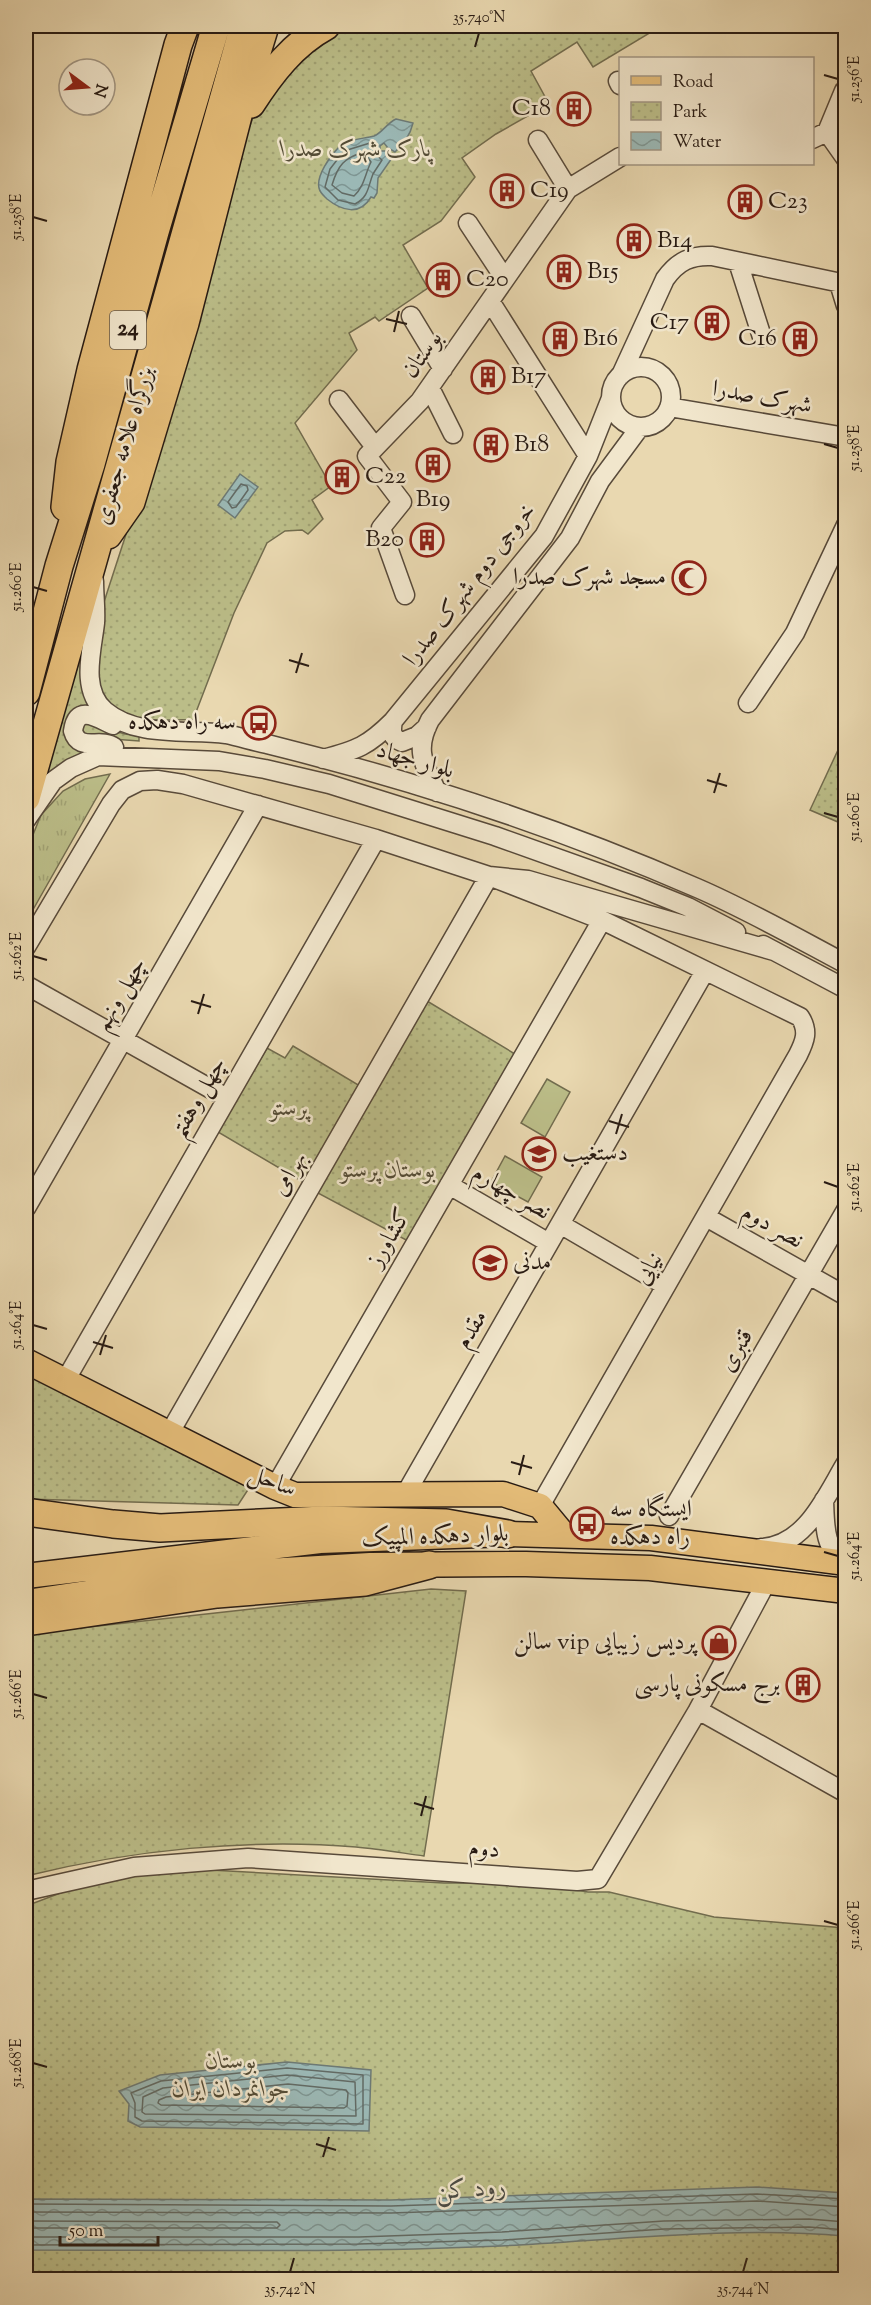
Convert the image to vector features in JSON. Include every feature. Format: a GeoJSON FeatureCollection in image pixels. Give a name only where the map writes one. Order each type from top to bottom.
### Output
{"type":"FeatureCollection","features":[{"type":"Feature","properties":{"kind":"highway","name":"بزرگراه علامه جعفری"},"geometry":{"type":"LineString","coordinates":[[26,692],[59,566],[91,464],[155,232],[216,26]]}},
{"type":"Feature","properties":{"kind":"highway","name":"بزرگراه علامه جعفری"},"geometry":{"type":"LineString","coordinates":[[26,798],[244,26]]}},
{"type":"Feature","properties":{"kind":"highway"},"geometry":{"type":"LineString","coordinates":[[94,556],[131,502],[185,322],[241,104],[265,26]]}},
{"type":"Feature","properties":{"kind":"highway"},"geometry":{"type":"LineString","coordinates":[[231,148],[247,110],[266,79],[301,43],[326,26]]}},
{"type":"Feature","properties":{"kind":"highway"},"geometry":{"type":"LineString","coordinates":[[59,566],[70,462],[181,32]]}},
{"type":"Feature","properties":{"kind":"highway"},"geometry":{"type":"LineString","coordinates":[[26,1512],[113,1524],[160,1527],[323,1520],[446,1523],[508,1534]]}},
{"type":"Feature","properties":{"kind":"highway"},"geometry":{"type":"LineString","coordinates":[[26,1622],[217,1594],[365,1582],[429,1565]]}},
{"type":"Feature","properties":{"kind":"main road","name":"ساحل"},"geometry":{"type":"LineString","coordinates":[[26,1361],[275,1487],[296,1495],[503,1494],[540,1506]]}},
{"type":"Feature","properties":{"kind":"main road"},"geometry":{"type":"LineString","coordinates":[[540,1506],[564,1535]]}},
{"type":"Feature","properties":{"kind":"main road","name":"بلوار دهکده المپیک"},"geometry":{"type":"LineString","coordinates":[[26,1576],[320,1541],[508,1534],[651,1538],[846,1562]]}},
{"type":"Feature","properties":{"kind":"main road","name":"بلوار دهکده المپیک"},"geometry":{"type":"LineString","coordinates":[[26,1602],[214,1574],[370,1565],[526,1564],[650,1568],[846,1591]]}},
{"type":"Feature","properties":{"kind":"street"},"geometry":{"type":"LineString","coordinates":[[844,91],[820,135],[846,159]]}},
{"type":"Feature","properties":{"kind":"street"},"geometry":{"type":"LineString","coordinates":[[538,140],[568,189]]}},
{"type":"Feature","properties":{"kind":"street","name":"بوستان"},"geometry":{"type":"LineString","coordinates":[[375,447],[420,402],[568,189],[619,158]]}},
{"type":"Feature","properties":{"kind":"street"},"geometry":{"type":"LineString","coordinates":[[468,223],[505,279]]}},
{"type":"Feature","properties":{"kind":"street"},"geometry":{"type":"LineString","coordinates":[[621,375],[637,368],[646,368],[661,375],[670,390],[669,407],[659,421],[640,428],[621,420],[615,411],[612,398],[615,382],[621,375],[665,279],[673,267],[698,256],[842,284],[846,306]]}},
{"type":"Feature","properties":{"kind":"street"},"geometry":{"type":"LineString","coordinates":[[738,262],[762,337]]}},
{"type":"Feature","properties":{"kind":"street"},"geometry":{"type":"LineString","coordinates":[[490,301],[588,456]]}},
{"type":"Feature","properties":{"kind":"street"},"geometry":{"type":"LineString","coordinates":[[411,316],[442,369]]}},
{"type":"Feature","properties":{"kind":"street"},"geometry":{"type":"LineString","coordinates":[[430,388],[453,434]]}},
{"type":"Feature","properties":{"kind":"street","name":"خروجی دوم شهرک صدرا"},"geometry":{"type":"LineString","coordinates":[[321,759],[360,749],[372,742],[393,721],[544,536],[588,456],[612,398]]}},
{"type":"Feature","properties":{"kind":"street"},"geometry":{"type":"LineString","coordinates":[[339,400],[375,447],[367,456],[402,502],[381,528],[405,595]]}},
{"type":"Feature","properties":{"kind":"street","name":"شهرک صدرا"},"geometry":{"type":"LineString","coordinates":[[669,407],[846,437]]}},
{"type":"Feature","properties":{"kind":"street"},"geometry":{"type":"LineString","coordinates":[[437,792],[422,759],[420,747],[437,709],[570,538],[600,481],[640,428]]}},
{"type":"Feature","properties":{"kind":"street"},"geometry":{"type":"LineString","coordinates":[[748,703],[795,633],[846,525]]}},
{"type":"Feature","properties":{"kind":"street","name":"بلوار جهاد"},"geometry":{"type":"LineString","coordinates":[[94,556],[95,622],[89,667],[93,690],[99,705],[105,711],[144,728],[226,735],[437,792],[650,868],[700,889],[846,964]]}},
{"type":"Feature","properties":{"kind":"street"},"geometry":{"type":"LineString","coordinates":[[26,663],[41,635]]}},
{"type":"Feature","properties":{"kind":"street"},"geometry":{"type":"LineString","coordinates":[[127,755],[109,744],[90,745],[77,740],[73,731],[76,719],[89,714],[125,730],[144,728]]}},
{"type":"Feature","properties":{"kind":"street"},"geometry":{"type":"LineString","coordinates":[[393,721],[392,734],[394,738],[402,742],[427,727]]}},
{"type":"Feature","properties":{"kind":"street","name":"بلوار جهاد"},"geometry":{"type":"LineString","coordinates":[[26,820],[46,788],[71,768],[99,756],[127,755],[219,761],[265,769],[329,784],[407,807],[641,888],[688,908],[846,989]]}},
{"type":"Feature","properties":{"kind":"street"},"geometry":{"type":"LineString","coordinates":[[172,759],[236,799]]}},
{"type":"Feature","properties":{"kind":"street"},"geometry":{"type":"LineString","coordinates":[[26,947],[111,804],[122,790],[140,781],[157,780],[183,784],[376,839],[489,876],[602,920],[705,971]]}},
{"type":"Feature","properties":{"kind":"street","name":"چهل ونهم"},"geometry":{"type":"LineString","coordinates":[[26,1208],[258,805]]}},
{"type":"Feature","properties":{"kind":"street","name":"چهل وهفتم"},"geometry":{"type":"LineString","coordinates":[[64,1381],[376,839]]}},
{"type":"Feature","properties":{"kind":"street"},"geometry":{"type":"LineString","coordinates":[[489,876],[528,880],[774,951]]}},
{"type":"Feature","properties":{"kind":"street","name":"بهرامی"},"geometry":{"type":"LineString","coordinates":[[169,1434],[489,876]]}},
{"type":"Feature","properties":{"kind":"street","name":"کشاورز"},"geometry":{"type":"LineString","coordinates":[[275,1487],[602,920]]}},
{"type":"Feature","properties":{"kind":"street","name":"نیایی"},"geometry":{"type":"LineString","coordinates":[[540,1506],[804,1043],[807,1027],[800,1017],[705,971]]}},
{"type":"Feature","properties":{"kind":"street","name":"مقدم"},"geometry":{"type":"LineString","coordinates":[[406,1493],[705,971]]}},
{"type":"Feature","properties":{"kind":"street"},"geometry":{"type":"LineString","coordinates":[[26,984],[227,1098]]}},
{"type":"Feature","properties":{"kind":"street","name":"نصر چهارم"},"geometry":{"type":"LineString","coordinates":[[449,1185],[549,1243]]}},
{"type":"Feature","properties":{"kind":"street","name":"قنبری"},"geometry":{"type":"LineString","coordinates":[[669,1516],[846,1210]]}},
{"type":"Feature","properties":{"kind":"street","name":"نصر دوم"},"geometry":{"type":"LineString","coordinates":[[706,1217],[846,1296]]}},
{"type":"Feature","properties":{"kind":"street"},"geometry":{"type":"LineString","coordinates":[[560,1224],[666,1286]]}},
{"type":"Feature","properties":{"kind":"street"},"geometry":{"type":"LineString","coordinates":[[748,1549],[770,1548],[788,1541],[809,1523],[846,1463]]}},
{"type":"Feature","properties":{"kind":"street"},"geometry":{"type":"LineString","coordinates":[[824,1500],[828,1541],[838,1558],[846,1562]]}},
{"type":"Feature","properties":{"kind":"street","name":"دوم"},"geometry":{"type":"LineString","coordinates":[[26,1891],[134,1868],[248,1858],[577,1881],[598,1879],[698,1710],[767,1581]]}},
{"type":"Feature","properties":{"kind":"street"},"geometry":{"type":"LineString","coordinates":[[698,1710],[846,1793]]}},
{"type":"Feature","properties":{"kind":"green space","name":"پارک شهرک صدرا"},"geometry":{"type":"Polygon","coordinates":[[[340,26],[651,26],[653,31],[593,67],[577,42],[531,71],[549,104],[496,134],[462,158],[475,177],[441,221],[403,245],[428,288],[379,321],[375,317],[349,333],[357,350],[295,423],[331,486],[312,500],[323,519],[308,534],[302,530],[285,531],[267,543],[234,613],[193,720],[147,719],[129,716],[115,709],[99,694],[96,639],[104,602],[168,405],[241,150],[255,112],[271,87],[331,30],[340,26]]]}},
{"type":"Feature","properties":{"kind":"green space"},"geometry":{"type":"Polygon","coordinates":[[[89,628],[93,708],[75,712],[88,750],[44,780],[89,628]]]}},
{"type":"Feature","properties":{"kind":"green space"},"geometry":{"type":"Polygon","coordinates":[[[81,721],[139,736],[139,741],[90,740],[78,727],[81,721]]]}},
{"type":"Feature","properties":{"kind":"green space"},"geometry":{"type":"Polygon","coordinates":[[[845,735],[845,825],[810,810],[845,735]]]}},
{"type":"Feature","properties":{"kind":"green space"},"geometry":{"type":"Polygon","coordinates":[[[110,774],[26,922],[26,852],[41,815],[63,791],[85,779],[110,774]]]}},
{"type":"Feature","properties":{"kind":"green space","name":"بوستان پرستو"},"geometry":{"type":"Polygon","coordinates":[[[427,1001],[515,1054],[408,1241],[316,1192],[427,1001]]]}},
{"type":"Feature","properties":{"kind":"green space","name":"پرستو"},"geometry":{"type":"Polygon","coordinates":[[[293,1046],[360,1086],[303,1182],[218,1132],[267,1048],[285,1058],[293,1046]]]}},
{"type":"Feature","properties":{"kind":"green space"},"geometry":{"type":"Polygon","coordinates":[[[547,1079],[570,1092],[545,1137],[521,1123],[547,1079]]]}},
{"type":"Feature","properties":{"kind":"green space"},"geometry":{"type":"Polygon","coordinates":[[[505,1156],[542,1177],[528,1202],[491,1182],[505,1156]]]}},
{"type":"Feature","properties":{"kind":"green space"},"geometry":{"type":"Polygon","coordinates":[[[26,1368],[253,1482],[238,1505],[26,1499],[26,1368]]]}},
{"type":"Feature","properties":{"kind":"green space"},"geometry":{"type":"Polygon","coordinates":[[[431,1589],[466,1591],[424,1856],[365,1848],[315,1845],[232,1845],[107,1859],[26,1876],[26,1634],[431,1589]]]}},
{"type":"Feature","properties":{"kind":"green space","name":"بوستان جوانمردان ایران"},"geometry":{"type":"Polygon","coordinates":[[[210,1870],[444,1883],[531,1883],[588,1892],[609,1892],[714,1917],[845,1928],[845,2279],[26,2279],[26,1906],[92,1881],[141,1873],[210,1870]]]}},
{"type":"Feature","properties":{"kind":"water"},"geometry":{"type":"Polygon","coordinates":[[[396,119],[413,123],[412,128],[395,152],[384,143],[380,146],[380,151],[394,155],[378,178],[377,193],[374,198],[371,197],[362,207],[350,210],[327,199],[320,191],[319,183],[324,166],[335,151],[346,142],[377,135],[396,119]]]}},
{"type":"Feature","properties":{"kind":"water"},"geometry":{"type":"Polygon","coordinates":[[[240,474],[258,487],[235,518],[218,505],[240,474]]]}},
{"type":"Feature","properties":{"kind":"water"},"geometry":{"type":"Polygon","coordinates":[[[287,2062],[371,2070],[369,2131],[140,2127],[128,2121],[129,2104],[119,2091],[160,2075],[287,2062]]]}},
{"type":"Feature","properties":{"kind":"water"},"geometry":{"type":"Polygon","coordinates":[[[757,2187],[845,2193],[845,2236],[759,2232],[716,2233],[501,2246],[382,2250],[26,2250],[26,2199],[391,2200],[757,2187]]]}},
{"type":"Feature","properties":{"kind":"place","name":"C18"},"geometry":{"type":"Point","coordinates":[574,109]}},
{"type":"Feature","properties":{"kind":"place","name":"C19"},"geometry":{"type":"Point","coordinates":[507,191]}},
{"type":"Feature","properties":{"kind":"place","name":"C23"},"geometry":{"type":"Point","coordinates":[745,202]}},
{"type":"Feature","properties":{"kind":"place","name":"B14"},"geometry":{"type":"Point","coordinates":[634,241]}},
{"type":"Feature","properties":{"kind":"place","name":"B15"},"geometry":{"type":"Point","coordinates":[564,272]}},
{"type":"Feature","properties":{"kind":"place","name":"C20"},"geometry":{"type":"Point","coordinates":[443,280]}},
{"type":"Feature","properties":{"kind":"place","name":"C17"},"geometry":{"type":"Point","coordinates":[712,323]}},
{"type":"Feature","properties":{"kind":"place","name":"B16"},"geometry":{"type":"Point","coordinates":[560,339]}},
{"type":"Feature","properties":{"kind":"place","name":"C16"},"geometry":{"type":"Point","coordinates":[800,339]}},
{"type":"Feature","properties":{"kind":"place","name":"B17"},"geometry":{"type":"Point","coordinates":[488,377]}},
{"type":"Feature","properties":{"kind":"place","name":"B18"},"geometry":{"type":"Point","coordinates":[491,445]}},
{"type":"Feature","properties":{"kind":"place","name":"B19"},"geometry":{"type":"Point","coordinates":[433,465]}},
{"type":"Feature","properties":{"kind":"place","name":"C22"},"geometry":{"type":"Point","coordinates":[342,477]}},
{"type":"Feature","properties":{"kind":"place","name":"B20"},"geometry":{"type":"Point","coordinates":[427,540]}},
{"type":"Feature","properties":{"kind":"place","name":"مسجد شهرک صدرا"},"geometry":{"type":"Point","coordinates":[689,578]}},
{"type":"Feature","properties":{"kind":"place","name":"سه راه دهکده"},"geometry":{"type":"Point","coordinates":[259,723]}},
{"type":"Feature","properties":{"kind":"place","name":"دستغیب"},"geometry":{"type":"Point","coordinates":[539,1154]}},
{"type":"Feature","properties":{"kind":"place","name":"مدنی"},"geometry":{"type":"Point","coordinates":[490,1263]}},
{"type":"Feature","properties":{"kind":"place","name":"ایستگاه سه راه دهکده"},"geometry":{"type":"Point","coordinates":[587,1524]}},
{"type":"Feature","properties":{"kind":"place","name":"سالن vip پردیس زیبایی"},"geometry":{"type":"Point","coordinates":[719,1643]}},
{"type":"Feature","properties":{"kind":"place","name":"برج مسکونی پارسی"},"geometry":{"type":"Point","coordinates":[803,1685]}},
{"type":"Feature","properties":{"kind":"water label","name":"رود کن"},"geometry":{"type":"Point","coordinates":[471,2190]}}]}
